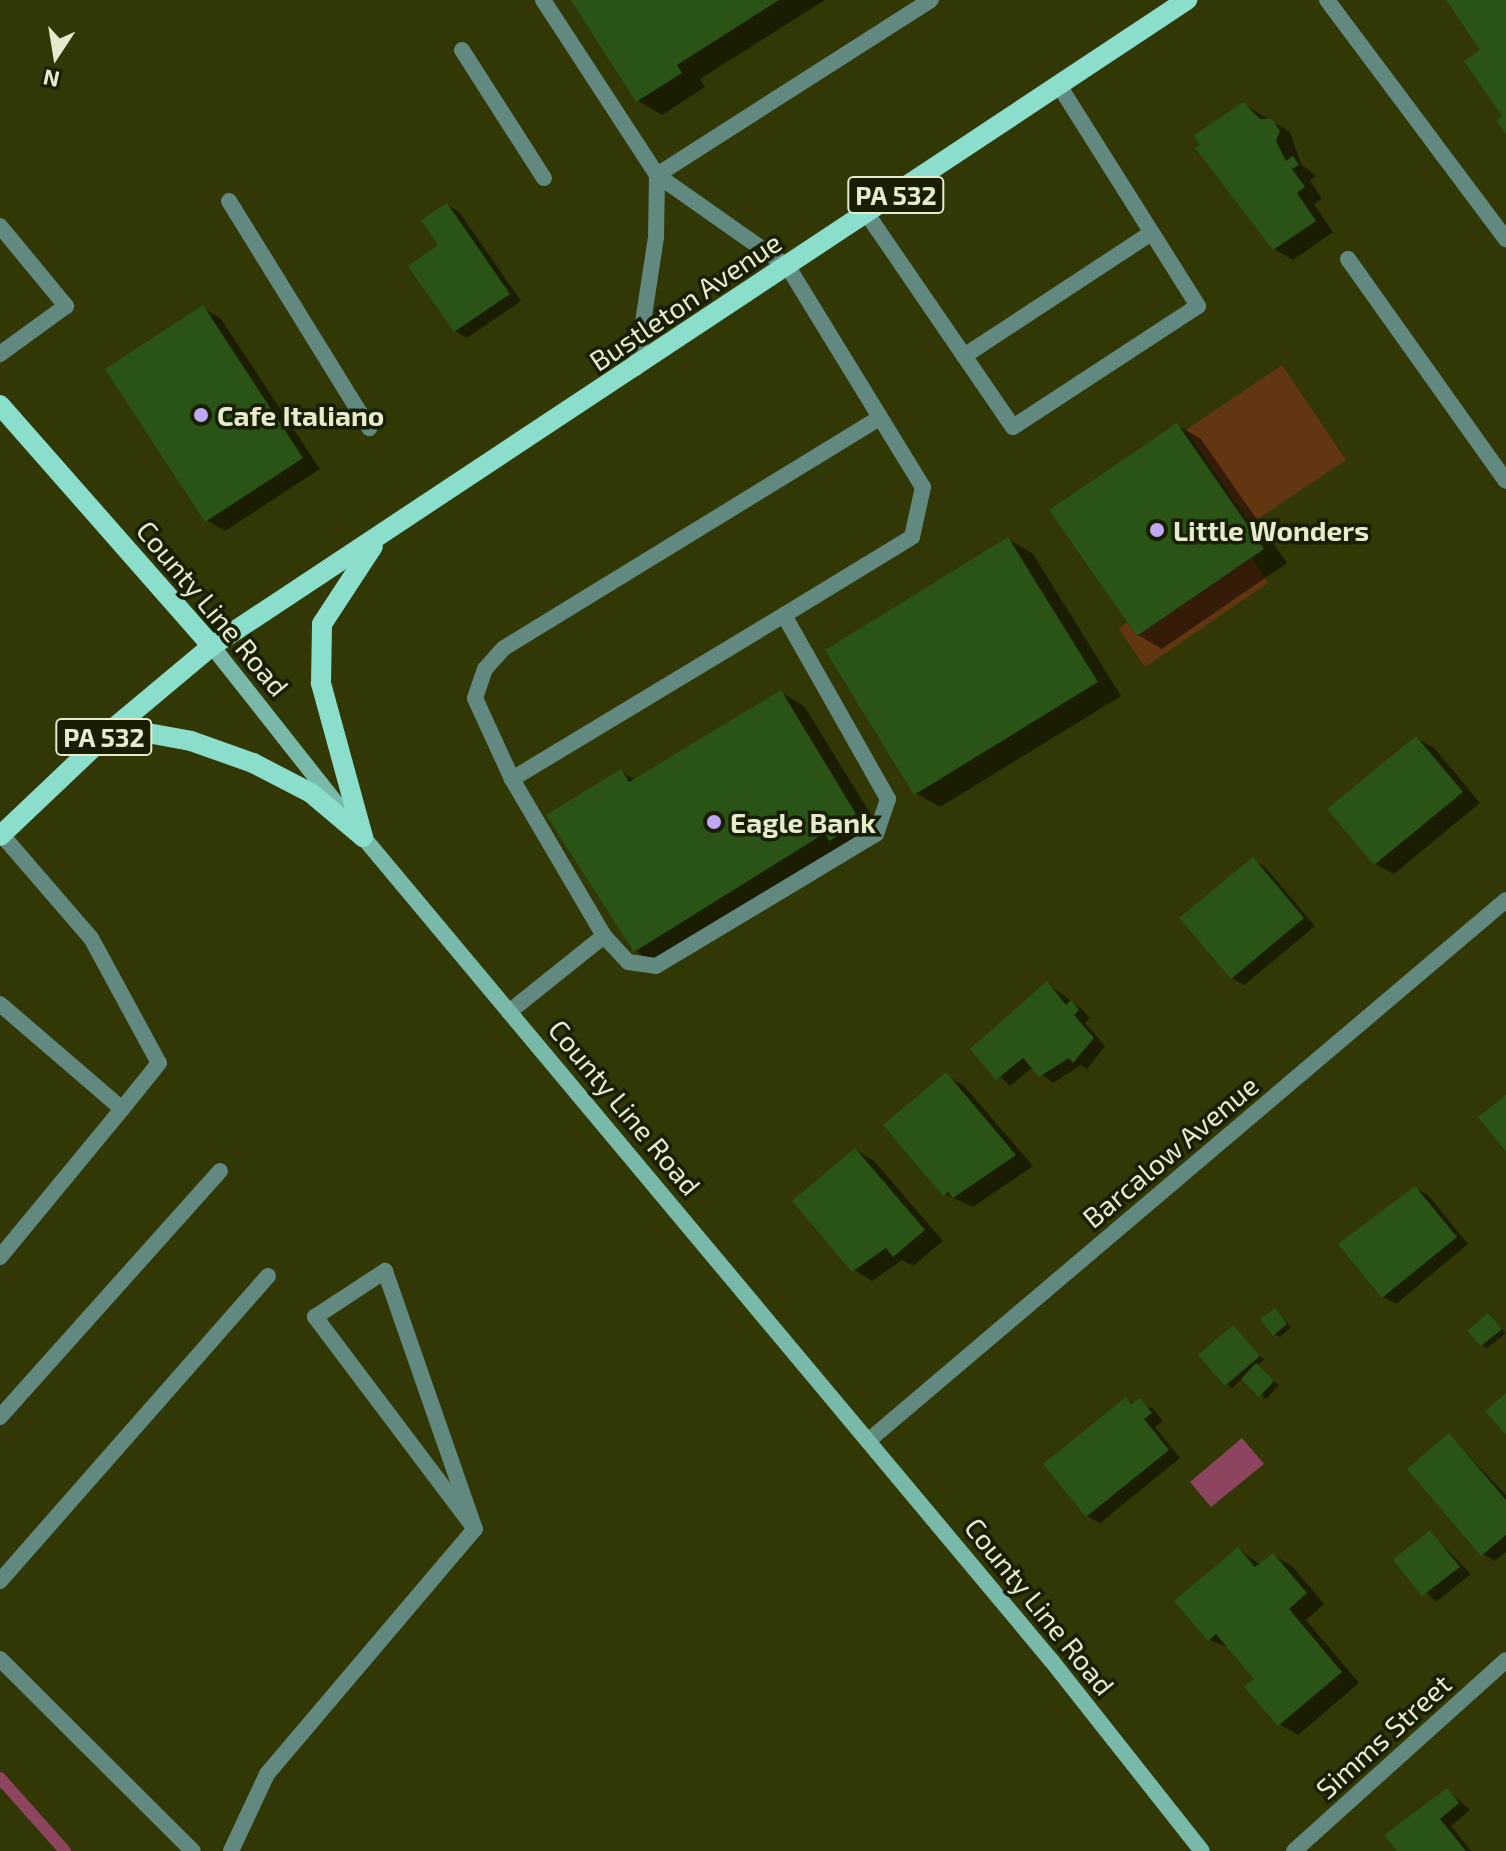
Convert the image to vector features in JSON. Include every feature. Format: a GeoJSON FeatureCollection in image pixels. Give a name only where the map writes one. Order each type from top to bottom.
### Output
{"type":"FeatureCollection","features":[{"type":"Feature","properties":{"kind":"main road","name":"Bustleton Avenue"},"geometry":{"type":"LineString","coordinates":[[212,646],[377,540],[1187,0]]}},
{"type":"Feature","properties":{"kind":"main road","name":"County Line Road"},"geometry":{"type":"LineString","coordinates":[[0,405],[212,646],[363,837],[868,1441],[1202,1851]]}},
{"type":"Feature","properties":{"kind":"main road"},"geometry":{"type":"LineString","coordinates":[[363,837],[321,683],[322,624],[377,540]]}},
{"type":"Feature","properties":{"kind":"main road","name":"PA 532"},"geometry":{"type":"LineString","coordinates":[[1,836],[115,727],[212,646]]}},
{"type":"Feature","properties":{"kind":"main road"},"geometry":{"type":"LineString","coordinates":[[115,727],[191,741],[253,763],[311,793],[363,837]]}},
{"type":"Feature","properties":{"kind":"street"},"geometry":{"type":"LineString","coordinates":[[512,779],[912,537],[923,487],[788,267],[657,175],[543,0]]}},
{"type":"Feature","properties":{"kind":"street"},"geometry":{"type":"LineString","coordinates":[[657,175],[931,0]]}},
{"type":"Feature","properties":{"kind":"street"},"geometry":{"type":"LineString","coordinates":[[1327,0],[1506,239]]}},
{"type":"Feature","properties":{"kind":"street"},"geometry":{"type":"LineString","coordinates":[[462,50],[544,178]]}},
{"type":"Feature","properties":{"kind":"street"},"geometry":{"type":"LineString","coordinates":[[867,214],[1013,427],[1198,306],[1059,85]]}},
{"type":"Feature","properties":{"kind":"street"},"geometry":{"type":"LineString","coordinates":[[636,368],[656,238],[657,175]]}},
{"type":"Feature","properties":{"kind":"street"},"geometry":{"type":"LineString","coordinates":[[229,201],[369,428]]}},
{"type":"Feature","properties":{"kind":"street"},"geometry":{"type":"LineString","coordinates":[[0,226],[66,306],[0,354]]}},
{"type":"Feature","properties":{"kind":"street"},"geometry":{"type":"LineString","coordinates":[[964,356],[1151,233]]}},
{"type":"Feature","properties":{"kind":"street"},"geometry":{"type":"LineString","coordinates":[[1348,259],[1506,481]]}},
{"type":"Feature","properties":{"kind":"street"},"geometry":{"type":"LineString","coordinates":[[784,615],[888,799],[876,834],[656,966],[628,962],[604,936],[512,779],[475,698],[485,669],[504,648],[880,418]]}},
{"type":"Feature","properties":{"kind":"street"},"geometry":{"type":"LineString","coordinates":[[0,1257],[159,1063],[91,938],[1,836]]}},
{"type":"Feature","properties":{"kind":"street","name":"Barcalow Avenue"},"geometry":{"type":"LineString","coordinates":[[868,1441],[1506,900]]}},
{"type":"Feature","properties":{"kind":"street"},"geometry":{"type":"LineString","coordinates":[[509,1012],[604,936]]}},
{"type":"Feature","properties":{"kind":"street"},"geometry":{"type":"LineString","coordinates":[[0,1004],[122,1109]]}},
{"type":"Feature","properties":{"kind":"street"},"geometry":{"type":"LineString","coordinates":[[0,1417],[220,1171]]}},
{"type":"Feature","properties":{"kind":"street"},"geometry":{"type":"LineString","coordinates":[[385,1271],[410,1343],[475,1529],[315,1317],[385,1271]]}},
{"type":"Feature","properties":{"kind":"street"},"geometry":{"type":"LineString","coordinates":[[0,1581],[268,1276]]}},
{"type":"Feature","properties":{"kind":"street"},"geometry":{"type":"LineString","coordinates":[[231,1851],[267,1774],[475,1529]]}},
{"type":"Feature","properties":{"kind":"street"},"geometry":{"type":"LineString","coordinates":[[0,1659],[193,1851]]}},
{"type":"Feature","properties":{"kind":"street","name":"Simms Street"},"geometry":{"type":"LineString","coordinates":[[1294,1851],[1506,1660]]}},
{"type":"Feature","properties":{"kind":"shaded area"},"geometry":{"type":"Polygon","coordinates":[[[1282,365],[1346,460],[1250,524],[1186,430],[1282,365]]]}},
{"type":"Feature","properties":{"kind":"shaded area"},"geometry":{"type":"Polygon","coordinates":[[[1252,558],[1268,583],[1145,667],[1119,629],[1127,622],[1137,636],[1252,558]]]}},
{"type":"Feature","properties":{"kind":"shaded area"},"geometry":{"type":"Polygon","coordinates":[[[1242,1438],[1264,1464],[1211,1507],[1190,1482],[1242,1438]]]}},
{"type":"Feature","properties":{"kind":"building"},"geometry":{"type":"Polygon","coordinates":[[[571,0],[779,0],[677,65],[682,73],[636,102],[571,0]]]}},
{"type":"Feature","properties":{"kind":"building"},"geometry":{"type":"Polygon","coordinates":[[[1446,0],[1506,0],[1506,134],[1496,120],[1502,116],[1464,61],[1480,50],[1446,0]]]}},
{"type":"Feature","properties":{"kind":"building"},"geometry":{"type":"Polygon","coordinates":[[[1243,102],[1260,119],[1272,119],[1280,131],[1276,141],[1286,161],[1293,156],[1299,165],[1292,169],[1305,187],[1297,193],[1316,221],[1273,250],[1195,148],[1200,145],[1194,135],[1243,102]]]}},
{"type":"Feature","properties":{"kind":"building"},"geometry":{"type":"Polygon","coordinates":[[[447,203],[510,294],[454,332],[408,266],[438,245],[421,220],[447,203]]]}},
{"type":"Feature","properties":{"kind":"building"},"geometry":{"type":"Polygon","coordinates":[[[203,305],[303,458],[205,522],[105,369],[203,305]]]}},
{"type":"Feature","properties":{"kind":"building","name":"Little Wonders"},"geometry":{"type":"Polygon","coordinates":[[[1177,423],[1264,549],[1137,636],[1049,510],[1177,423]]]}},
{"type":"Feature","properties":{"kind":"building"},"geometry":{"type":"Polygon","coordinates":[[[1008,537],[1098,682],[914,795],[825,650],[1008,537]]]}},
{"type":"Feature","properties":{"kind":"building"},"geometry":{"type":"Polygon","coordinates":[[[781,690],[856,814],[838,825],[843,833],[829,841],[825,833],[634,952],[546,815],[621,769],[629,782],[781,690]]]}},
{"type":"Feature","properties":{"kind":"building"},"geometry":{"type":"Polygon","coordinates":[[[1416,736],[1463,792],[1374,865],[1327,809],[1416,736]]]}},
{"type":"Feature","properties":{"kind":"building"},"geometry":{"type":"Polygon","coordinates":[[[1253,857],[1304,918],[1231,979],[1179,918],[1253,857]]]}},
{"type":"Feature","properties":{"kind":"building"},"geometry":{"type":"Polygon","coordinates":[[[1047,981],[1066,1005],[1071,1000],[1079,1010],[1074,1015],[1094,1038],[1073,1063],[1069,1058],[1039,1077],[1023,1058],[996,1080],[970,1049],[1047,981]]]}},
{"type":"Feature","properties":{"kind":"building"},"geometry":{"type":"Polygon","coordinates":[[[946,1072],[1016,1155],[953,1198],[948,1192],[943,1196],[883,1125],[946,1072]]]}},
{"type":"Feature","properties":{"kind":"building"},"geometry":{"type":"Polygon","coordinates":[[[1506,1095],[1506,1152],[1478,1117],[1506,1095]]]}},
{"type":"Feature","properties":{"kind":"building"},"geometry":{"type":"Polygon","coordinates":[[[855,1148],[925,1230],[893,1257],[886,1248],[852,1272],[792,1201],[855,1148]]]}},
{"type":"Feature","properties":{"kind":"building"},"geometry":{"type":"Polygon","coordinates":[[[1415,1186],[1457,1237],[1382,1298],[1338,1244],[1415,1186]]]}},
{"type":"Feature","properties":{"kind":"building"},"geometry":{"type":"Polygon","coordinates":[[[1275,1308],[1287,1324],[1273,1336],[1260,1319],[1275,1308]]]}},
{"type":"Feature","properties":{"kind":"building"},"geometry":{"type":"Polygon","coordinates":[[[1488,1313],[1502,1329],[1481,1346],[1467,1331],[1488,1313]]]}},
{"type":"Feature","properties":{"kind":"building"},"geometry":{"type":"Polygon","coordinates":[[[1233,1325],[1260,1356],[1225,1386],[1198,1355],[1233,1325]]]}},
{"type":"Feature","properties":{"kind":"building"},"geometry":{"type":"Polygon","coordinates":[[[1256,1363],[1274,1381],[1259,1397],[1241,1379],[1256,1363]]]}},
{"type":"Feature","properties":{"kind":"building"},"geometry":{"type":"Polygon","coordinates":[[[1506,1393],[1506,1435],[1485,1411],[1506,1393]]]}},
{"type":"Feature","properties":{"kind":"building"},"geometry":{"type":"Polygon","coordinates":[[[1126,1397],[1131,1404],[1140,1398],[1152,1413],[1144,1419],[1169,1450],[1086,1517],[1043,1464],[1126,1397]]]}},
{"type":"Feature","properties":{"kind":"building"},"geometry":{"type":"Polygon","coordinates":[[[1449,1433],[1506,1500],[1506,1535],[1481,1556],[1407,1469],[1449,1433]]]}},
{"type":"Feature","properties":{"kind":"building"},"geometry":{"type":"Polygon","coordinates":[[[1430,1530],[1460,1567],[1422,1596],[1393,1560],[1430,1530]]]}},
{"type":"Feature","properties":{"kind":"building"},"geometry":{"type":"Polygon","coordinates":[[[1238,1547],[1255,1567],[1273,1553],[1307,1593],[1289,1609],[1342,1672],[1278,1726],[1244,1687],[1254,1679],[1216,1634],[1208,1641],[1174,1601],[1238,1547]]]}},
{"type":"Feature","properties":{"kind":"building"},"geometry":{"type":"Polygon","coordinates":[[[1447,1788],[1459,1803],[1440,1819],[1466,1851],[1397,1851],[1384,1835],[1447,1788]]]}},
{"type":"Feature","properties":{"kind":"waterway"},"geometry":{"type":"LineString","coordinates":[[0,1778],[65,1851]]}},
{"type":"Feature","properties":{"kind":"place","name":"Cafe Italiano"},"geometry":{"type":"Point","coordinates":[201,415]}},
{"type":"Feature","properties":{"kind":"place","name":"Little Wonders"},"geometry":{"type":"Point","coordinates":[1157,530]}},
{"type":"Feature","properties":{"kind":"place","name":"Eagle Bank"},"geometry":{"type":"Point","coordinates":[714,822]}}]}
